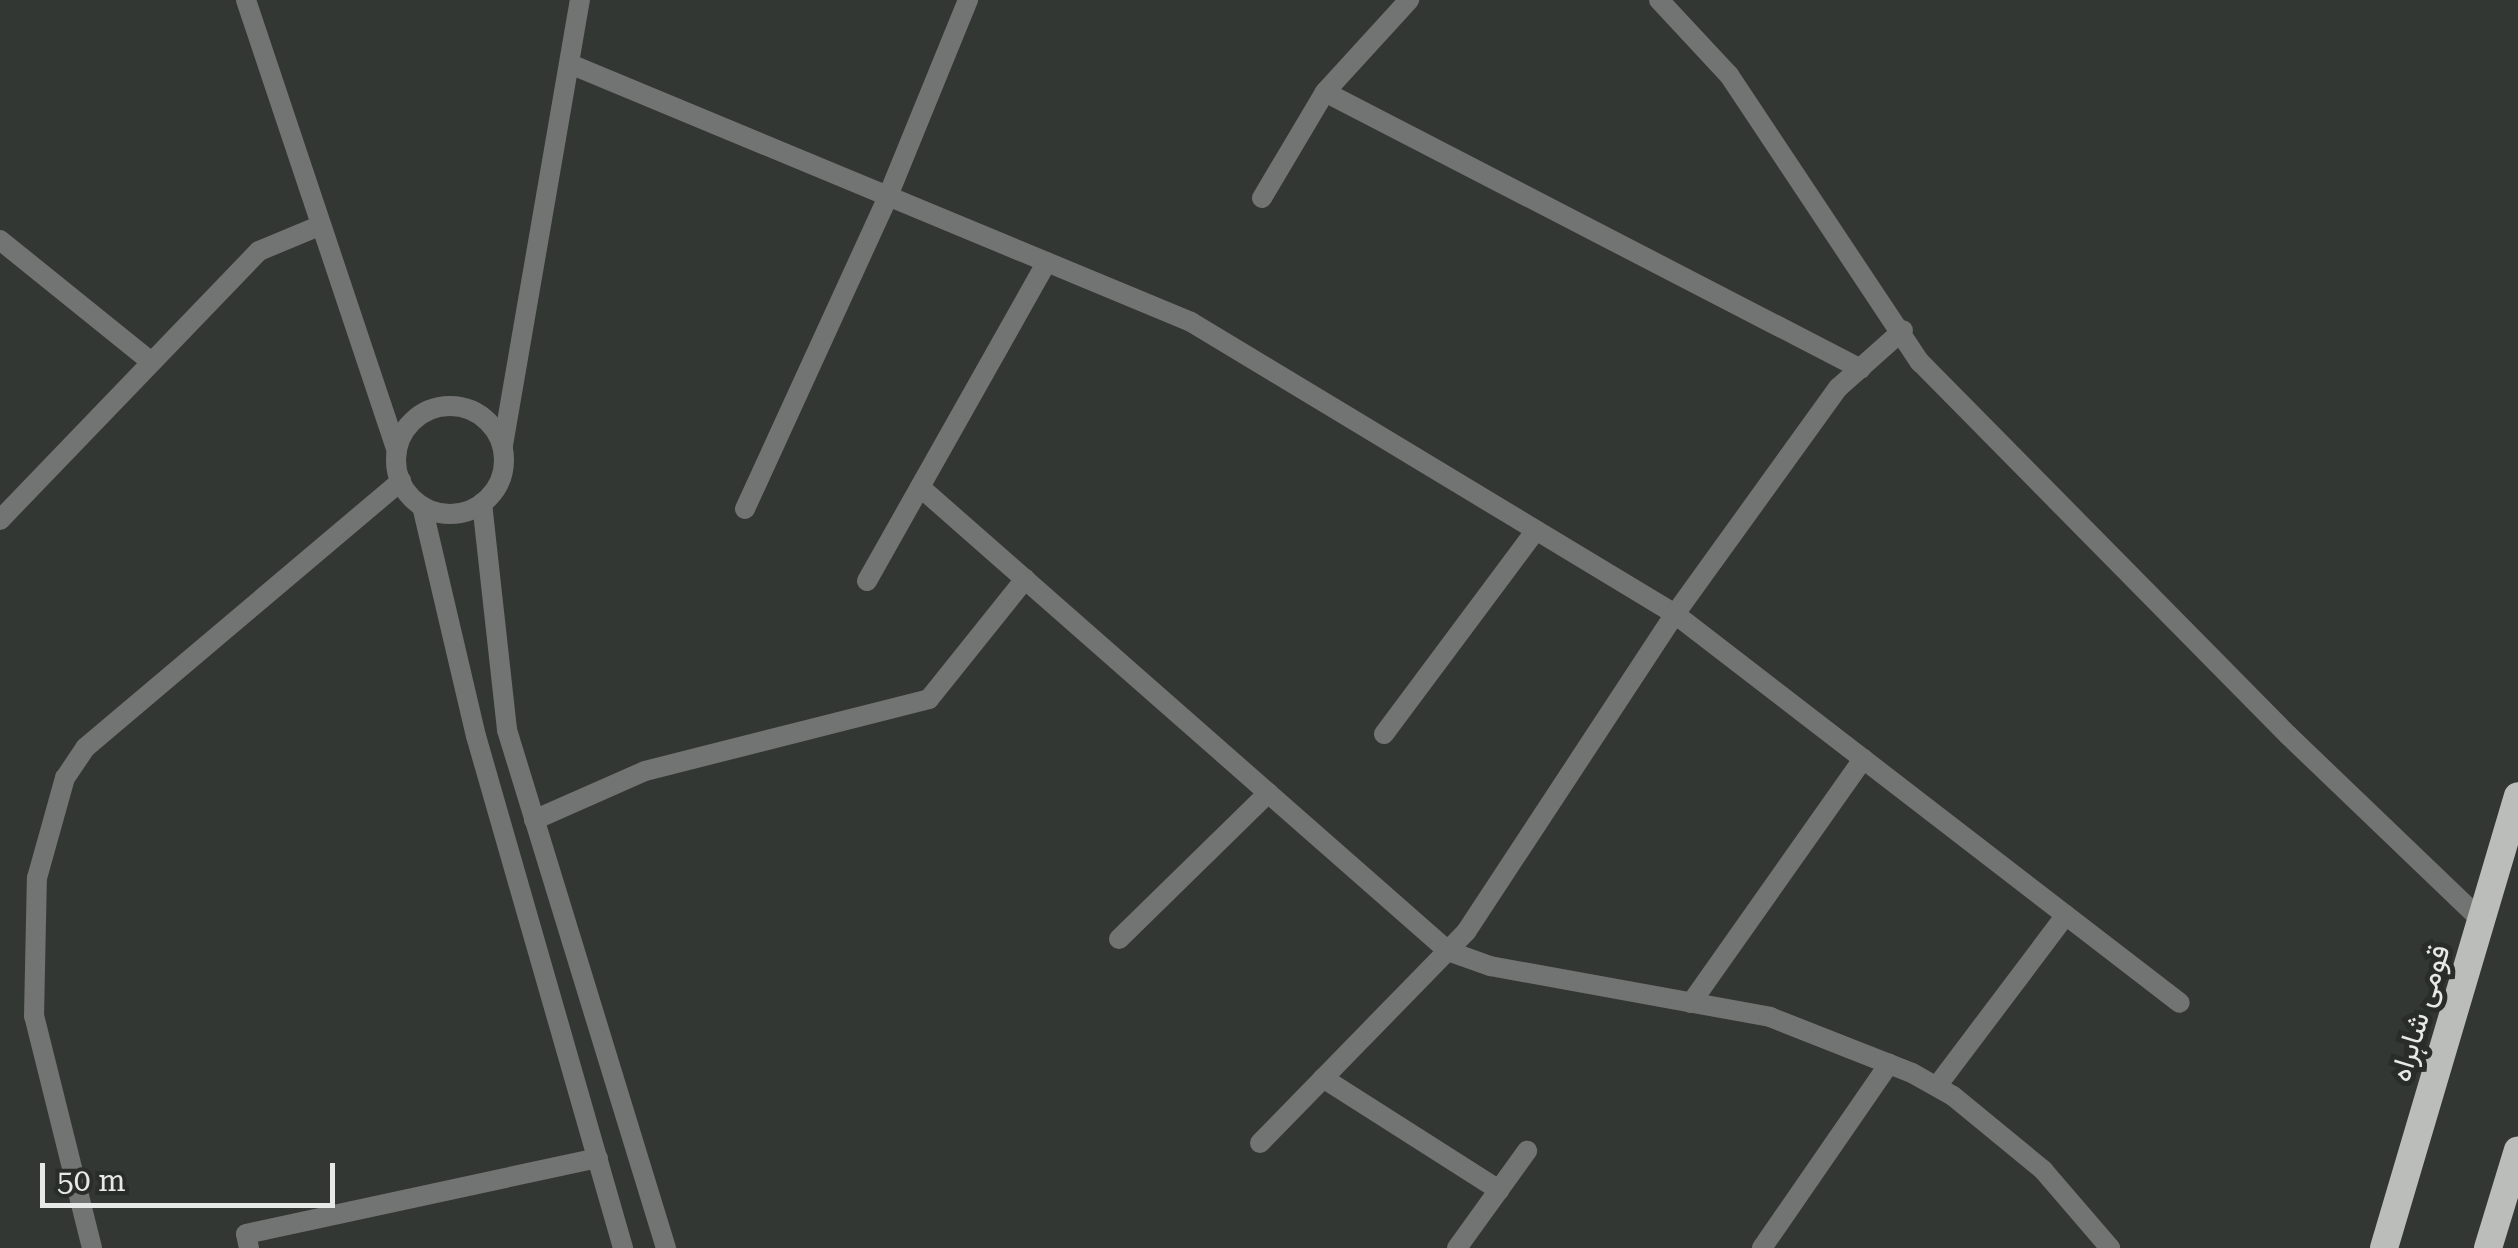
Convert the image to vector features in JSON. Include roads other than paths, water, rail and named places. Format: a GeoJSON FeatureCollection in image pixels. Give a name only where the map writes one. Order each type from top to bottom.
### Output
{"type":"FeatureCollection","features":[{"type":"Feature","properties":{"kind":"highway","name":"قومی شاہراہ"},"geometry":{"type":"LineString","coordinates":[[2384,1248],[2518,796]]}},
{"type":"Feature","properties":{"kind":"highway"},"geometry":{"type":"LineString","coordinates":[[2488,1248],[2518,1150]]}},
{"type":"Feature","properties":{"kind":"street"},"geometry":{"type":"LineString","coordinates":[[246,0],[397,450],[401,482],[422,506],[476,736],[623,1248]]}},
{"type":"Feature","properties":{"kind":"street"},"geometry":{"type":"LineString","coordinates":[[422,506],[452,514],[482,503],[502,477],[503,446],[580,0]]}},
{"type":"Feature","properties":{"kind":"street"},"geometry":{"type":"LineString","coordinates":[[746,509],[888,196],[968,0]]}},
{"type":"Feature","properties":{"kind":"street"},"geometry":{"type":"LineString","coordinates":[[1262,198],[1325,92],[1409,0]]}},
{"type":"Feature","properties":{"kind":"street"},"geometry":{"type":"LineString","coordinates":[[1660,0],[1729,75],[1903,330],[1920,362],[2288,736],[2481,920]]}},
{"type":"Feature","properties":{"kind":"street"},"geometry":{"type":"LineString","coordinates":[[570,64],[1191,322],[1675,614],[2180,1003]]}},
{"type":"Feature","properties":{"kind":"street"},"geometry":{"type":"LineString","coordinates":[[1325,92],[1861,369]]}},
{"type":"Feature","properties":{"kind":"street"},"geometry":{"type":"LineString","coordinates":[[0,520],[259,251],[319,226]]}},
{"type":"Feature","properties":{"kind":"street"},"geometry":{"type":"LineString","coordinates":[[0,240],[151,362]]}},
{"type":"Feature","properties":{"kind":"street"},"geometry":{"type":"LineString","coordinates":[[866,581],[1047,262]]}},
{"type":"Feature","properties":{"kind":"street"},"geometry":{"type":"LineString","coordinates":[[1260,1143],[1448,951],[1675,614],[1838,388],[1903,330]]}},
{"type":"Feature","properties":{"kind":"street"},"geometry":{"type":"LineString","coordinates":[[397,450],[412,422],[440,406],[472,410],[503,446]]}},
{"type":"Feature","properties":{"kind":"street"},"geometry":{"type":"LineString","coordinates":[[92,1248],[34,1016],[37,878],[65,778],[85,748],[401,482]]}},
{"type":"Feature","properties":{"kind":"street"},"geometry":{"type":"LineString","coordinates":[[920,487],[1448,951],[1490,966],[1770,1017],[1889,1064],[1937,1086],[2043,1170],[2110,1248]]}},
{"type":"Feature","properties":{"kind":"street"},"geometry":{"type":"LineString","coordinates":[[482,503],[507,730],[666,1248]]}},
{"type":"Feature","properties":{"kind":"street"},"geometry":{"type":"LineString","coordinates":[[1384,734],[1536,530]]}},
{"type":"Feature","properties":{"kind":"street"},"geometry":{"type":"LineString","coordinates":[[534,820],[645,771],[929,700],[1025,579]]}},
{"type":"Feature","properties":{"kind":"street"},"geometry":{"type":"LineString","coordinates":[[476,736],[507,730]]}},
{"type":"Feature","properties":{"kind":"street"},"geometry":{"type":"LineString","coordinates":[[1690,1004],[1863,758]]}},
{"type":"Feature","properties":{"kind":"street"},"geometry":{"type":"LineString","coordinates":[[1119,939],[1268,793]]}},
{"type":"Feature","properties":{"kind":"street"},"geometry":{"type":"LineString","coordinates":[[1937,1086],[2066,916]]}},
{"type":"Feature","properties":{"kind":"street"},"geometry":{"type":"LineString","coordinates":[[1762,1248],[1889,1064]]}},
{"type":"Feature","properties":{"kind":"street"},"geometry":{"type":"LineString","coordinates":[[1323,1078],[1499,1190]]}},
{"type":"Feature","properties":{"kind":"street"},"geometry":{"type":"LineString","coordinates":[[1457,1248],[1527,1151]]}},
{"type":"Feature","properties":{"kind":"street"},"geometry":{"type":"LineString","coordinates":[[248,1248],[246,1234],[598,1158]]}}]}
